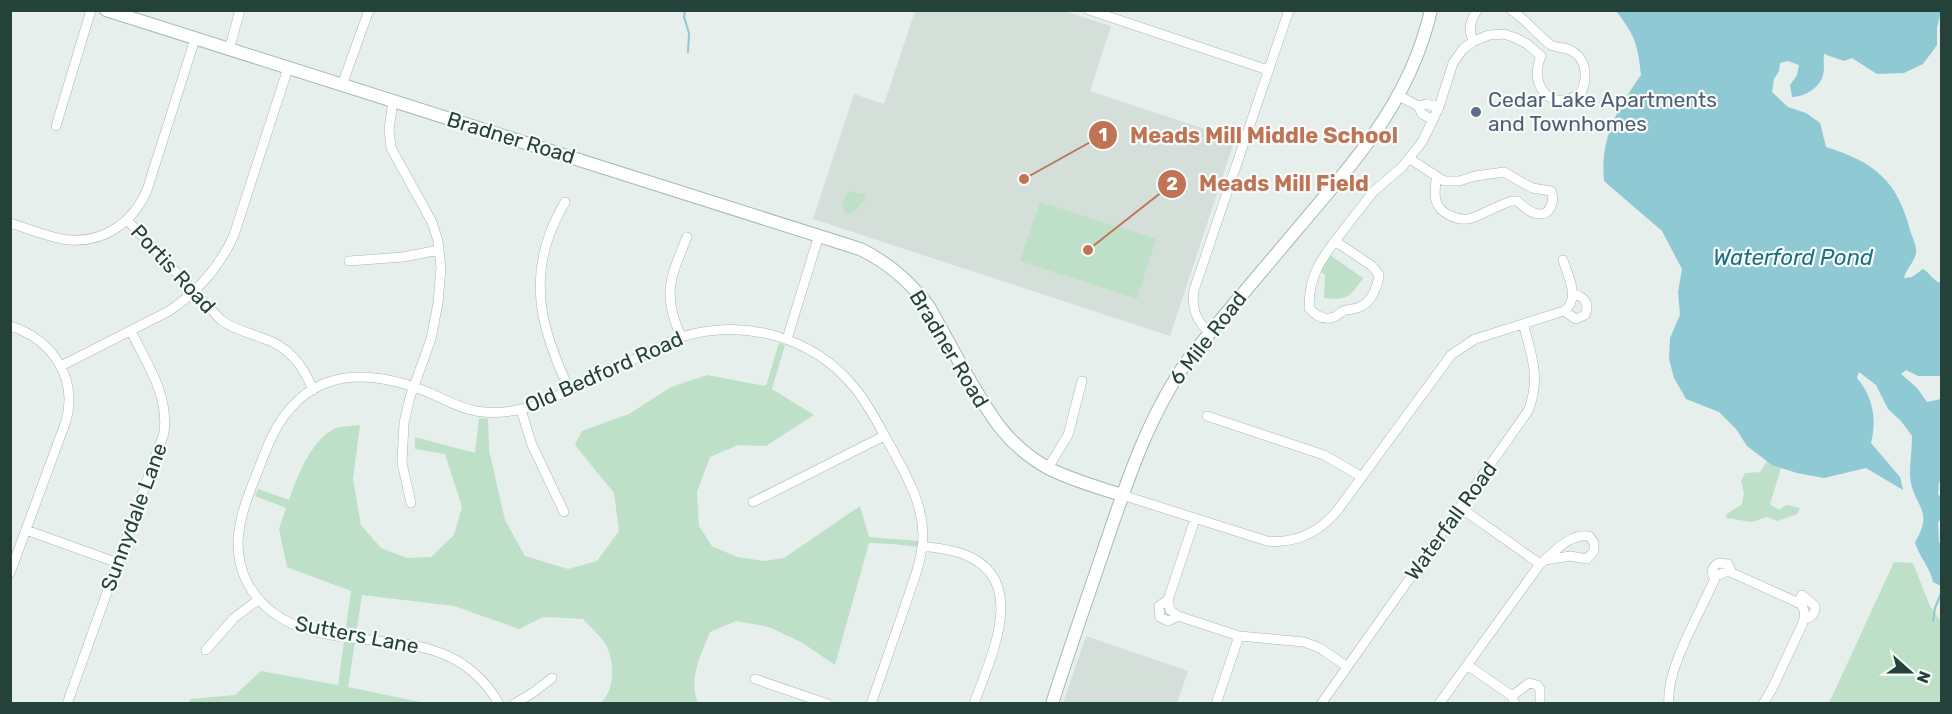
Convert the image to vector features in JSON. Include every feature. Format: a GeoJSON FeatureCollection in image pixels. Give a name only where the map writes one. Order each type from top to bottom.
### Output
{"type":"FeatureCollection","features":[{"type":"Feature","properties":{"kind":"street"},"geometry":{"type":"LineString","coordinates":[[56,126],[91,10]]}},
{"type":"Feature","properties":{"kind":"street","name":"Bradner Road"},"geometry":{"type":"LineString","coordinates":[[106,10],[819,235],[870,254],[891,266],[929,307],[993,421],[1018,447],[1048,468],[1071,478],[1267,541],[1295,540],[1311,534],[1329,521],[1451,355],[1475,339],[1564,311],[1576,319],[1585,315],[1588,308],[1587,302],[1574,294],[1563,260]]}},
{"type":"Feature","properties":{"kind":"street"},"geometry":{"type":"LineString","coordinates":[[229,50],[240,10]]}},
{"type":"Feature","properties":{"kind":"street"},"geometry":{"type":"LineString","coordinates":[[342,85],[369,10]]}},
{"type":"Feature","properties":{"kind":"street"},"geometry":{"type":"LineString","coordinates":[[1089,10],[1116,15],[1268,70]]}},
{"type":"Feature","properties":{"kind":"street"},"geometry":{"type":"LineString","coordinates":[[1210,333],[1194,313],[1194,290],[1289,10]]}},
{"type":"Feature","properties":{"kind":"street","name":"6 Mile Road"},"geometry":{"type":"LineString","coordinates":[[1052,704],[1122,495],[1155,414],[1179,372],[1367,144],[1399,96],[1420,50],[1431,10]]}},
{"type":"Feature","properties":{"kind":"street"},"geometry":{"type":"LineString","coordinates":[[1474,41],[1470,25],[1477,10]]}},
{"type":"Feature","properties":{"kind":"street"},"geometry":{"type":"LineString","coordinates":[[1511,10],[1552,46],[1577,54],[1583,64],[1585,84],[1576,96],[1567,100],[1554,99],[1544,94],[1538,85],[1536,75],[1540,56],[1552,46]]}},
{"type":"Feature","properties":{"kind":"street"},"geometry":{"type":"LineString","coordinates":[[1335,241],[1372,266],[1379,275],[1377,288],[1359,307],[1343,310],[1335,317],[1323,318],[1314,314],[1309,308],[1309,295],[1317,265],[1335,241],[1373,192],[1410,159],[1422,142],[1433,120],[1457,56],[1474,41],[1489,35],[1504,34],[1522,41],[1540,56]]}},
{"type":"Feature","properties":{"kind":"street"},"geometry":{"type":"LineString","coordinates":[[127,220],[138,207],[147,190],[195,39]]}},
{"type":"Feature","properties":{"kind":"street"},"geometry":{"type":"LineString","coordinates":[[61,366],[169,311],[204,281],[222,257],[234,235],[288,68]]}},
{"type":"Feature","properties":{"kind":"street"},"geometry":{"type":"LineString","coordinates":[[1399,96],[1418,106],[1422,114],[1433,120]]}},
{"type":"Feature","properties":{"kind":"street"},"geometry":{"type":"LineString","coordinates":[[393,102],[389,129],[391,148],[428,213],[439,250],[440,282],[435,321],[428,351],[405,416],[402,448],[404,478],[411,503]]}},
{"type":"Feature","properties":{"kind":"street"},"geometry":{"type":"LineString","coordinates":[[1418,106],[1426,104],[1438,107]]}},
{"type":"Feature","properties":{"kind":"street"},"geometry":{"type":"LineString","coordinates":[[1410,159],[1444,181],[1459,182],[1475,176],[1504,172],[1532,188],[1551,191],[1554,197],[1550,209],[1543,214],[1528,210],[1517,201]]}},
{"type":"Feature","properties":{"kind":"street"},"geometry":{"type":"LineString","coordinates":[[1436,177],[1435,199],[1440,209],[1458,218],[1470,218],[1503,204],[1517,201],[1527,185]]}},
{"type":"Feature","properties":{"kind":"street"},"geometry":{"type":"LineString","coordinates":[[565,202],[546,244],[540,290],[545,331],[569,389]]}},
{"type":"Feature","properties":{"kind":"street","name":"Portis Road"},"geometry":{"type":"LineString","coordinates":[[10,223],[62,239],[77,241],[107,234],[127,220],[215,316],[227,324],[271,341],[288,352],[303,370],[313,390]]}},
{"type":"Feature","properties":{"kind":"street"},"geometry":{"type":"LineString","coordinates":[[787,339],[819,235]]}},
{"type":"Feature","properties":{"kind":"street"},"geometry":{"type":"LineString","coordinates":[[681,337],[672,316],[669,298],[674,268],[687,237]]}},
{"type":"Feature","properties":{"kind":"street"},"geometry":{"type":"LineString","coordinates":[[349,261],[403,257],[439,250]]}},
{"type":"Feature","properties":{"kind":"street"},"geometry":{"type":"LineString","coordinates":[[1564,311],[1570,306],[1574,294]]}},
{"type":"Feature","properties":{"kind":"street","name":"Waterfall Road"},"geometry":{"type":"LineString","coordinates":[[1321,704],[1523,420],[1532,402],[1535,371],[1523,324]]}},
{"type":"Feature","properties":{"kind":"street"},"geometry":{"type":"LineString","coordinates":[[10,326],[36,337],[46,346],[61,366],[69,389],[68,414],[10,573]]}},
{"type":"Feature","properties":{"kind":"street","name":"Old Bedford Road"},"geometry":{"type":"LineString","coordinates":[[313,390],[333,380],[358,377],[385,379],[414,387],[474,411],[507,412],[542,403],[681,337],[705,330],[733,328],[760,332],[787,339],[816,354],[845,377],[863,399],[917,498],[922,524],[922,546],[917,568],[871,704]]}},
{"type":"Feature","properties":{"kind":"street","name":"Sunnydale Lane"},"geometry":{"type":"LineString","coordinates":[[67,704],[161,444],[165,423],[165,407],[161,392],[131,331]]}},
{"type":"Feature","properties":{"kind":"street"},"geometry":{"type":"LineString","coordinates":[[1048,468],[1068,435],[1082,381]]}},
{"type":"Feature","properties":{"kind":"street","name":"Sutters Lane"},"geometry":{"type":"LineString","coordinates":[[313,390],[292,405],[277,426],[241,519],[238,542],[240,564],[248,583],[276,617],[300,628],[427,648],[447,655],[481,678],[499,704]]}},
{"type":"Feature","properties":{"kind":"street"},"geometry":{"type":"LineString","coordinates":[[521,410],[532,445],[564,512]]}},
{"type":"Feature","properties":{"kind":"street"},"geometry":{"type":"LineString","coordinates":[[1207,416],[1324,455],[1362,477]]}},
{"type":"Feature","properties":{"kind":"street"},"geometry":{"type":"LineString","coordinates":[[753,502],[884,436]]}},
{"type":"Feature","properties":{"kind":"street"},"geometry":{"type":"LineString","coordinates":[[1439,704],[1542,562],[1557,548],[1579,536],[1589,536],[1594,543],[1594,551],[1587,559],[1570,556],[1542,562],[1461,508]]}},
{"type":"Feature","properties":{"kind":"street"},"geometry":{"type":"LineString","coordinates":[[1195,519],[1168,600],[1170,610],[1178,616],[1239,636],[1304,642],[1320,648],[1346,666]]}},
{"type":"Feature","properties":{"kind":"street"},"geometry":{"type":"LineString","coordinates":[[26,530],[118,563]]}},
{"type":"Feature","properties":{"kind":"street"},"geometry":{"type":"LineString","coordinates":[[922,546],[969,556],[987,570],[998,590],[1002,605],[1000,624],[974,704]]}},
{"type":"Feature","properties":{"kind":"street"},"geometry":{"type":"LineString","coordinates":[[1669,704],[1669,683],[1674,666],[1716,576],[1722,572],[1732,573],[1798,603],[1804,610],[1804,619],[1763,704]]}},
{"type":"Feature","properties":{"kind":"street"},"geometry":{"type":"LineString","coordinates":[[206,650],[234,618],[259,599]]}},
{"type":"Feature","properties":{"kind":"street"},"geometry":{"type":"LineString","coordinates":[[1216,704],[1239,636]]}},
{"type":"Feature","properties":{"kind":"street"},"geometry":{"type":"LineString","coordinates":[[1467,665],[1514,700],[1525,685],[1534,683],[1540,689],[1540,704]]}},
{"type":"Feature","properties":{"kind":"street"},"geometry":{"type":"LineString","coordinates":[[514,704],[552,678]]}},
{"type":"Feature","properties":{"kind":"street"},"geometry":{"type":"LineString","coordinates":[[755,679],[828,704]]}},
{"type":"Feature","properties":{"kind":"shaded area"},"geometry":{"type":"Polygon","coordinates":[[[915,11],[1064,11],[1111,26],[1090,91],[1235,139],[1170,336],[813,219],[854,94],[884,104],[915,11]]]}},
{"type":"Feature","properties":{"kind":"shaded area"},"geometry":{"type":"Polygon","coordinates":[[[1086,636],[1188,671],[1177,703],[1063,703],[1086,636]]]}},
{"type":"Feature","properties":{"kind":"green space"},"geometry":{"type":"Polygon","coordinates":[[[850,191],[865,194],[866,199],[850,215],[846,213],[842,204],[850,191]]]}},
{"type":"Feature","properties":{"kind":"green space"},"geometry":{"type":"Polygon","coordinates":[[[1040,202],[1156,239],[1137,299],[1020,261],[1040,202]]]}},
{"type":"Feature","properties":{"kind":"green space"},"geometry":{"type":"Polygon","coordinates":[[[1330,255],[1363,278],[1348,296],[1343,298],[1324,298],[1325,275],[1320,271],[1330,255]]]}},
{"type":"Feature","properties":{"kind":"green space"},"geometry":{"type":"Polygon","coordinates":[[[779,343],[785,345],[772,389],[814,415],[766,446],[738,445],[710,457],[697,492],[699,526],[712,546],[737,557],[764,561],[784,558],[860,506],[869,537],[919,541],[918,547],[869,543],[835,665],[801,642],[769,627],[736,621],[710,632],[695,676],[695,694],[698,703],[601,703],[611,683],[611,660],[604,642],[583,619],[543,617],[519,629],[454,606],[362,595],[348,687],[425,703],[189,704],[190,699],[235,695],[261,671],[338,685],[351,591],[287,567],[279,529],[286,508],[255,496],[258,489],[289,500],[300,471],[311,452],[317,443],[332,430],[360,425],[353,479],[361,525],[381,548],[407,558],[431,557],[454,535],[462,507],[445,454],[415,449],[415,437],[475,453],[479,418],[488,419],[489,450],[505,520],[525,556],[568,569],[597,561],[619,531],[614,493],[575,445],[582,431],[629,414],[671,387],[707,375],[766,386],[779,343]]]}},
{"type":"Feature","properties":{"kind":"green space"},"geometry":{"type":"Polygon","coordinates":[[[1767,461],[1781,468],[1770,504],[1779,510],[1786,505],[1800,508],[1797,514],[1778,521],[1767,517],[1752,522],[1726,518],[1727,514],[1742,504],[1744,493],[1741,481],[1745,473],[1760,472],[1767,461]]]}},
{"type":"Feature","properties":{"kind":"green space"},"geometry":{"type":"Polygon","coordinates":[[[1894,562],[1913,563],[1930,606],[1941,621],[1941,703],[1829,703],[1894,562]]]}},
{"type":"Feature","properties":{"kind":"water","name":"Waterford Pond"},"geometry":{"type":"Polygon","coordinates":[[[1616,11],[1941,11],[1937,28],[1937,45],[1923,64],[1904,73],[1877,74],[1852,58],[1844,61],[1824,54],[1823,75],[1819,84],[1811,91],[1792,97],[1790,85],[1797,75],[1799,65],[1788,61],[1780,63],[1772,92],[1788,107],[1806,113],[1820,123],[1826,147],[1858,159],[1881,175],[1898,198],[1916,247],[1915,257],[1904,278],[1912,277],[1923,269],[1941,283],[1941,376],[1918,376],[1906,370],[1901,374],[1917,388],[1927,402],[1941,399],[1942,482],[1939,482],[1938,494],[1941,498],[1942,518],[1938,522],[1941,544],[1941,586],[1933,582],[1915,542],[1921,531],[1923,514],[1911,485],[1912,436],[1888,409],[1876,385],[1859,372],[1857,378],[1867,393],[1872,409],[1874,425],[1871,443],[1900,477],[1903,490],[1866,468],[1824,478],[1772,465],[1747,446],[1736,429],[1719,412],[1686,399],[1674,378],[1669,359],[1670,338],[1680,315],[1678,292],[1682,269],[1662,231],[1604,181],[1605,151],[1612,125],[1641,75],[1634,41],[1628,27],[1616,11]]]}},
{"type":"Feature","properties":{"kind":"waterway"},"geometry":{"type":"LineString","coordinates":[[685,10],[684,17],[689,33],[688,52]]}},
{"type":"Feature","properties":{"kind":"waterway"},"geometry":{"type":"LineString","coordinates":[[1933,621],[1935,608],[1942,591]]}},
{"type":"Feature","properties":{"kind":"place","name":"Cedar Lake Apartments and Townhomes"},"geometry":{"type":"Point","coordinates":[1476,112]}},
{"type":"Feature","properties":{"kind":"place","name":"Meads Mill Middle School"},"geometry":{"type":"Point","coordinates":[1024,179]}},
{"type":"Feature","properties":{"kind":"place","name":"Meads Mill Field"},"geometry":{"type":"Point","coordinates":[1088,250]}}]}
